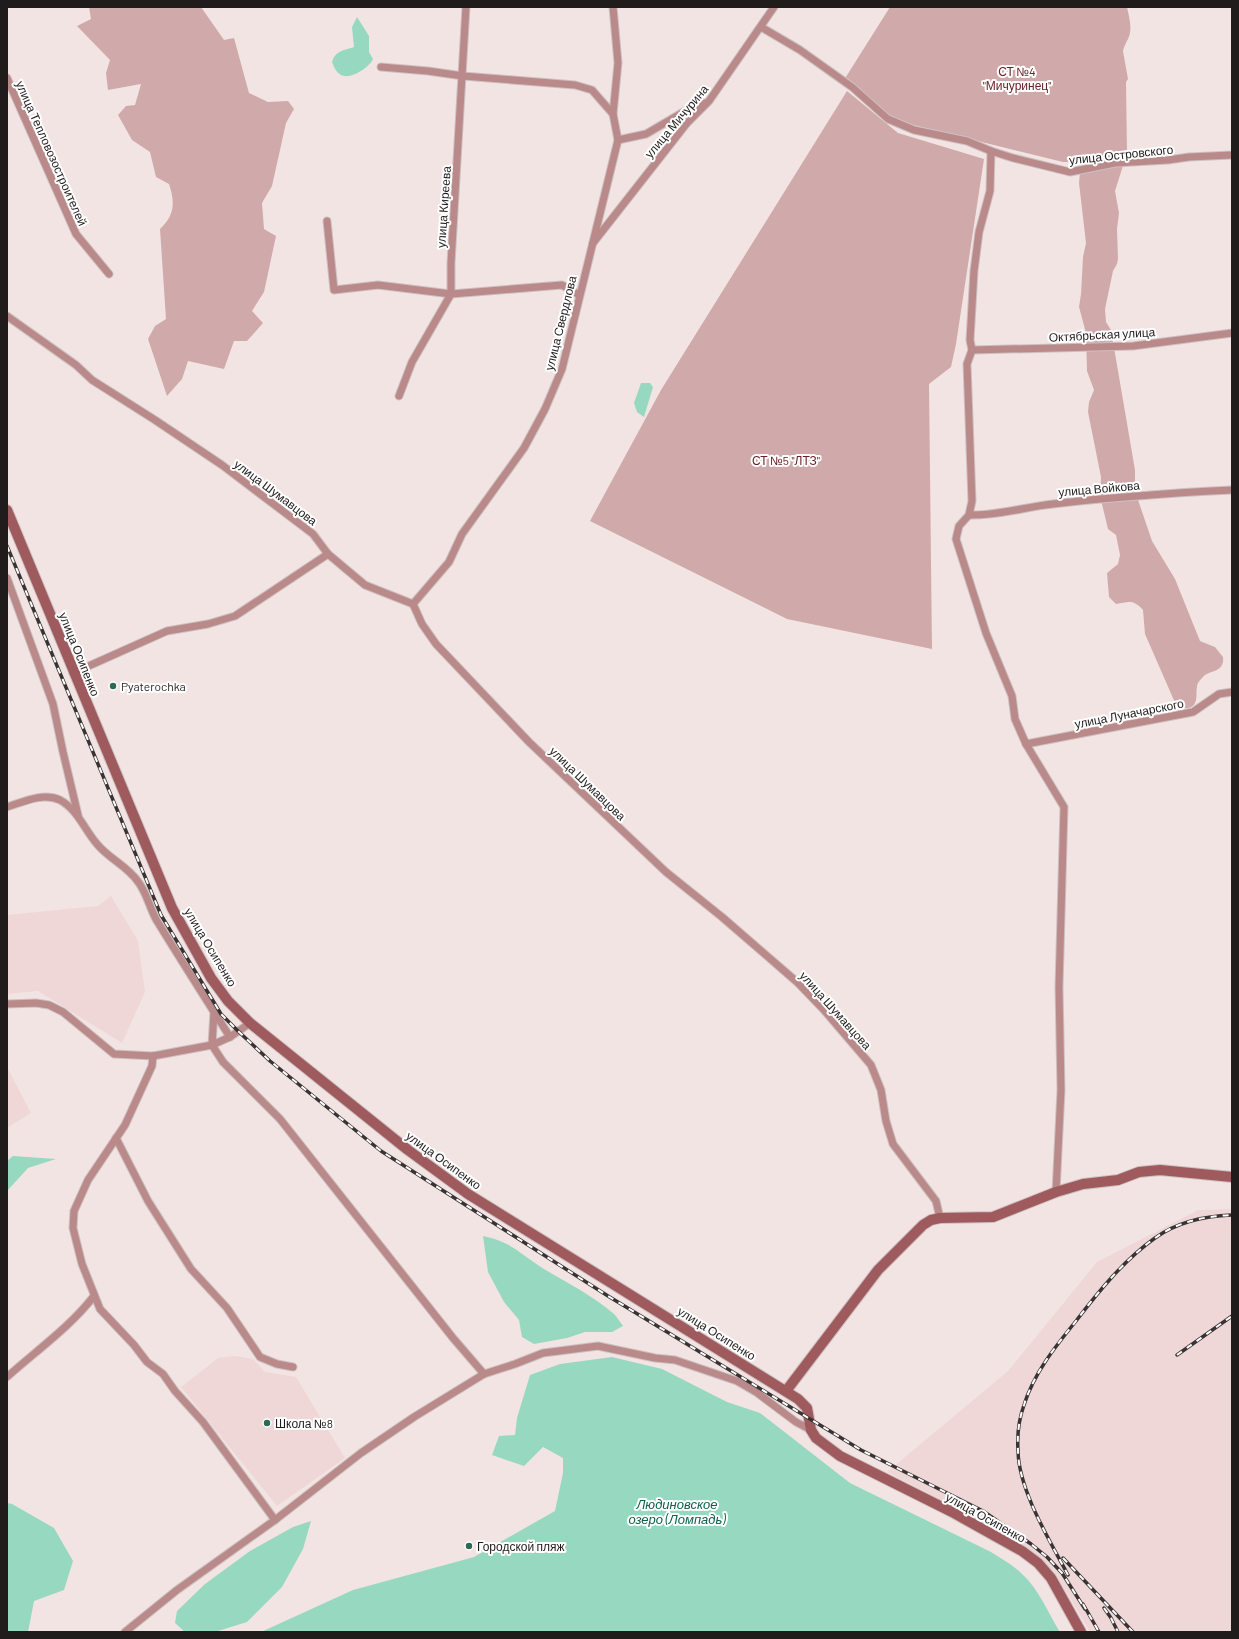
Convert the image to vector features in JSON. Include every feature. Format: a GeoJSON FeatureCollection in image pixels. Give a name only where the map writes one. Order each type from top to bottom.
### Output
{"type":"FeatureCollection","features":[{"type":"Feature","properties":{"kind":"street","name":"улица Киреева"},"geometry":{"type":"LineString","coordinates":[[399,396],[412,362],[451,294],[451,263],[466,7]]}},
{"type":"Feature","properties":{"kind":"street","name":"улица Свердлова"},"geometry":{"type":"LineString","coordinates":[[412,604],[449,562],[462,534],[524,448],[545,409],[562,369],[618,140],[613,114],[618,63],[613,7]]}},
{"type":"Feature","properties":{"kind":"street","name":"улица Мичурина"},"geometry":{"type":"LineString","coordinates":[[591,247],[687,123],[709,101],[774,7]]}},
{"type":"Feature","properties":{"kind":"street","name":"улица Островского"},"geometry":{"type":"LineString","coordinates":[[761,27],[800,50],[845,82],[888,120],[914,130],[967,141],[991,151],[1070,172],[1115,163],[1232,155]]}},
{"type":"Feature","properties":{"kind":"street"},"geometry":{"type":"LineString","coordinates":[[381,67],[428,71],[462,76],[575,84],[592,90],[613,114]]}},
{"type":"Feature","properties":{"kind":"street","name":"улица Тепловозостроителей"},"geometry":{"type":"LineString","coordinates":[[7,78],[76,234],[109,274]]}},
{"type":"Feature","properties":{"kind":"street"},"geometry":{"type":"LineString","coordinates":[[618,140],[646,134],[687,110],[709,101]]}},
{"type":"Feature","properties":{"kind":"street"},"geometry":{"type":"LineString","coordinates":[[991,151],[990,192],[979,232],[974,271],[970,340],[972,350],[967,364],[972,501],[969,515],[959,526],[956,539],[986,633],[1012,696],[1015,720],[1026,744],[1064,807],[1059,988],[1061,1090],[1056,1192]]}},
{"type":"Feature","properties":{"kind":"street"},"geometry":{"type":"LineString","coordinates":[[327,221],[334,290],[378,285],[451,294],[562,285],[579,295]]}},
{"type":"Feature","properties":{"kind":"street","name":"улица Шумавцова"},"geometry":{"type":"LineString","coordinates":[[7,316],[76,366],[92,380],[222,465],[313,534],[328,554],[365,586],[412,604],[422,624],[436,644],[529,742],[666,872],[722,917],[780,967],[824,1010],[871,1065],[881,1090],[886,1121],[893,1144],[936,1202],[940,1218]]}},
{"type":"Feature","properties":{"kind":"street","name":"Октябрьская улица"},"geometry":{"type":"LineString","coordinates":[[972,350],[1133,346],[1232,333]]}},
{"type":"Feature","properties":{"kind":"street","name":"улица Войкова"},"geometry":{"type":"LineString","coordinates":[[969,515],[985,516],[1046,504],[1232,490]]}},
{"type":"Feature","properties":{"kind":"street","name":"улица Осипенко"},"geometry":{"type":"LineString","coordinates":[[7,510],[73,673],[172,908],[211,978],[228,1001],[250,1023],[408,1150],[468,1194],[798,1399],[807,1408],[811,1430],[816,1438],[840,1456],[952,1512],[1022,1551],[1038,1563],[1050,1578],[1081,1632]]}},
{"type":"Feature","properties":{"kind":"street"},"geometry":{"type":"LineString","coordinates":[[73,673],[167,631],[208,624],[235,616],[328,554]]}},
{"type":"Feature","properties":{"kind":"street"},"geometry":{"type":"LineString","coordinates":[[7,578],[53,704],[78,815]]}},
{"type":"Feature","properties":{"kind":"street","name":"улица Луначарского"},"geometry":{"type":"LineString","coordinates":[[1026,744],[1117,728],[1193,712],[1219,694],[1232,692]]}},
{"type":"Feature","properties":{"kind":"street"},"geometry":{"type":"LineString","coordinates":[[7,807],[45,796],[60,800],[78,815],[96,844],[127,869],[139,883],[153,913],[230,1037]]}},
{"type":"Feature","properties":{"kind":"street"},"geometry":{"type":"LineString","coordinates":[[7,1004],[36,1003],[49,1005],[63,1012],[114,1054],[153,1056],[212,1045],[230,1037],[250,1023]]}},
{"type":"Feature","properties":{"kind":"street"},"geometry":{"type":"LineString","coordinates":[[214,1012],[212,1045],[223,1062],[280,1119],[453,1338],[484,1374]]}},
{"type":"Feature","properties":{"kind":"street"},"geometry":{"type":"LineString","coordinates":[[153,1056],[152,1066],[125,1124],[88,1180],[74,1211],[73,1228],[82,1264],[100,1309],[148,1362],[163,1374],[175,1391],[203,1422],[275,1520]]}},
{"type":"Feature","properties":{"kind":"street"},"geometry":{"type":"LineString","coordinates":[[116,1138],[148,1201],[191,1269],[227,1308],[260,1357],[277,1364],[293,1367]]}},
{"type":"Feature","properties":{"kind":"street"},"geometry":{"type":"LineString","coordinates":[[786,1391],[878,1270],[923,1225],[931,1220],[940,1218],[993,1217],[1056,1192],[1084,1184],[1118,1180],[1139,1172],[1160,1170],[1232,1177]]}},
{"type":"Feature","properties":{"kind":"street"},"geometry":{"type":"LineString","coordinates":[[7,1377],[80,1312],[94,1296]]}},
{"type":"Feature","properties":{"kind":"street"},"geometry":{"type":"LineString","coordinates":[[125,1632],[177,1590],[275,1520],[361,1453],[414,1417],[484,1374],[543,1353],[598,1346],[655,1358],[675,1360],[737,1381],[756,1392],[796,1422],[811,1430]]}},
{"type":"Feature","properties":{"kind":"shaded area"},"geometry":{"type":"Polygon","coordinates":[[[111,896],[138,941],[145,992],[122,1043],[38,991],[7,994],[7,915],[98,906],[111,896]]]}},
{"type":"Feature","properties":{"kind":"shaded area"},"geometry":{"type":"Polygon","coordinates":[[[7,1067],[31,1113],[7,1128],[7,1067]]]}},
{"type":"Feature","properties":{"kind":"shaded area"},"geometry":{"type":"Polygon","coordinates":[[[1232,1209],[1232,1632],[1090,1632],[1054,1571],[1017,1539],[887,1472],[1008,1371],[1097,1262],[1198,1210],[1232,1209]]]}},
{"type":"Feature","properties":{"kind":"shaded area","name":"Школа №8"},"geometry":{"type":"Polygon","coordinates":[[[235,1356],[253,1359],[265,1372],[296,1377],[345,1458],[277,1506],[181,1387],[218,1358],[235,1356]]]}},
{"type":"Feature","properties":{"kind":"green space"},"geometry":{"type":"Polygon","coordinates":[[[89,7],[201,7],[224,40],[234,38],[249,93],[268,102],[288,101],[294,109],[286,123],[272,186],[262,203],[264,229],[276,236],[264,292],[252,311],[263,323],[247,341],[234,341],[224,369],[188,361],[182,379],[167,396],[148,339],[155,326],[166,319],[160,229],[169,219],[173,202],[172,197],[169,184],[156,177],[150,152],[132,140],[118,115],[126,106],[135,105],[141,84],[108,90],[106,73],[110,60],[77,26],[91,19],[89,7]]]}},
{"type":"Feature","properties":{"kind":"green space","name":"СТ №4 \"Мичуринец\""},"geometry":{"type":"Polygon","coordinates":[[[890,7],[1127,7],[1130,31],[1123,51],[1128,79],[1126,82],[1127,153],[1115,191],[1119,213],[1117,229],[1118,259],[1113,271],[1105,309],[1106,322],[1111,330],[1135,470],[1135,491],[1152,541],[1175,579],[1200,641],[1215,647],[1223,657],[1222,666],[1206,675],[1199,682],[1197,686],[1196,700],[1191,707],[1182,708],[1176,705],[1145,634],[1143,610],[1131,602],[1116,604],[1109,597],[1107,573],[1118,564],[1120,555],[1116,535],[1108,529],[1100,496],[1101,477],[1088,412],[1089,402],[1094,390],[1087,371],[1086,333],[1079,307],[1083,257],[1086,243],[1079,183],[1081,162],[1063,162],[893,120],[844,80],[890,7]]]}},
{"type":"Feature","properties":{"kind":"green space","name":"СТ №5 \"ЛТЗ\""},"geometry":{"type":"Polygon","coordinates":[[[847,91],[898,133],[984,159],[956,344],[951,367],[929,384],[932,649],[787,619],[590,521],[661,390],[847,91]]]}},
{"type":"Feature","properties":{"kind":"water"},"geometry":{"type":"Polygon","coordinates":[[[357,17],[369,36],[369,52],[373,59],[368,66],[359,72],[354,75],[345,76],[341,75],[334,68],[332,62],[338,53],[354,47],[352,27],[357,17]]]}},
{"type":"Feature","properties":{"kind":"water"},"geometry":{"type":"Polygon","coordinates":[[[641,383],[650,383],[653,387],[644,417],[637,412],[634,403],[641,383]]]}},
{"type":"Feature","properties":{"kind":"water"},"geometry":{"type":"Polygon","coordinates":[[[13,1156],[56,1159],[28,1168],[7,1191],[7,1161],[13,1156]]]}},
{"type":"Feature","properties":{"kind":"water"},"geometry":{"type":"Polygon","coordinates":[[[483,1236],[509,1245],[544,1269],[589,1296],[614,1314],[623,1326],[612,1332],[585,1332],[567,1338],[534,1344],[522,1337],[519,1320],[504,1302],[488,1272],[483,1236]]]}},
{"type":"Feature","properties":{"kind":"water","name":"Людиновское озеро (Ломпадь)"},"geometry":{"type":"Polygon","coordinates":[[[612,1357],[662,1369],[727,1402],[760,1413],[850,1483],[991,1552],[1015,1568],[1028,1580],[1060,1632],[261,1632],[353,1590],[474,1557],[555,1511],[563,1473],[563,1458],[543,1447],[524,1466],[492,1455],[499,1436],[515,1435],[517,1418],[530,1375],[560,1364],[612,1357]]]}},
{"type":"Feature","properties":{"kind":"water"},"geometry":{"type":"Polygon","coordinates":[[[7,1503],[12,1504],[54,1528],[73,1561],[64,1590],[34,1601],[28,1632],[7,1632],[7,1503]]]}},
{"type":"Feature","properties":{"kind":"water"},"geometry":{"type":"Polygon","coordinates":[[[311,1521],[303,1549],[282,1587],[247,1622],[218,1631],[185,1632],[175,1623],[177,1611],[205,1584],[250,1551],[293,1527],[311,1521]]]}},
{"type":"Feature","properties":{"kind":"railway"},"geometry":{"type":"LineString","coordinates":[[7,546],[161,915],[221,1014],[238,1031],[270,1061],[381,1151],[608,1296],[861,1450],[983,1511],[1031,1544],[1047,1557],[1062,1573],[1085,1609]]}},
{"type":"Feature","properties":{"kind":"railway"},"geometry":{"type":"LineString","coordinates":[[1068,1575],[1036,1514],[1023,1481],[1019,1465],[1019,1427],[1022,1410],[1033,1382],[1060,1341],[1103,1287],[1133,1256],[1164,1232],[1182,1224],[1202,1218],[1232,1215]]}},
{"type":"Feature","properties":{"kind":"railway"},"geometry":{"type":"LineString","coordinates":[[1177,1355],[1232,1316]]}},
{"type":"Feature","properties":{"kind":"railway"},"geometry":{"type":"LineString","coordinates":[[1063,1558],[1133,1632]]}},
{"type":"Feature","properties":{"kind":"railway"},"geometry":{"type":"LineString","coordinates":[[1083,1604],[1099,1632]]}},
{"type":"Feature","properties":{"kind":"railway"},"geometry":{"type":"LineString","coordinates":[[1104,1608],[1118,1632]]}},
{"type":"Feature","properties":{"kind":"place","name":"Pyaterochka"},"geometry":{"type":"Point","coordinates":[113,686]}},
{"type":"Feature","properties":{"kind":"place","name":"Школа №8"},"geometry":{"type":"Point","coordinates":[267,1423]}},
{"type":"Feature","properties":{"kind":"place","name":"Городской пляж"},"geometry":{"type":"Point","coordinates":[469,1546]}}]}
